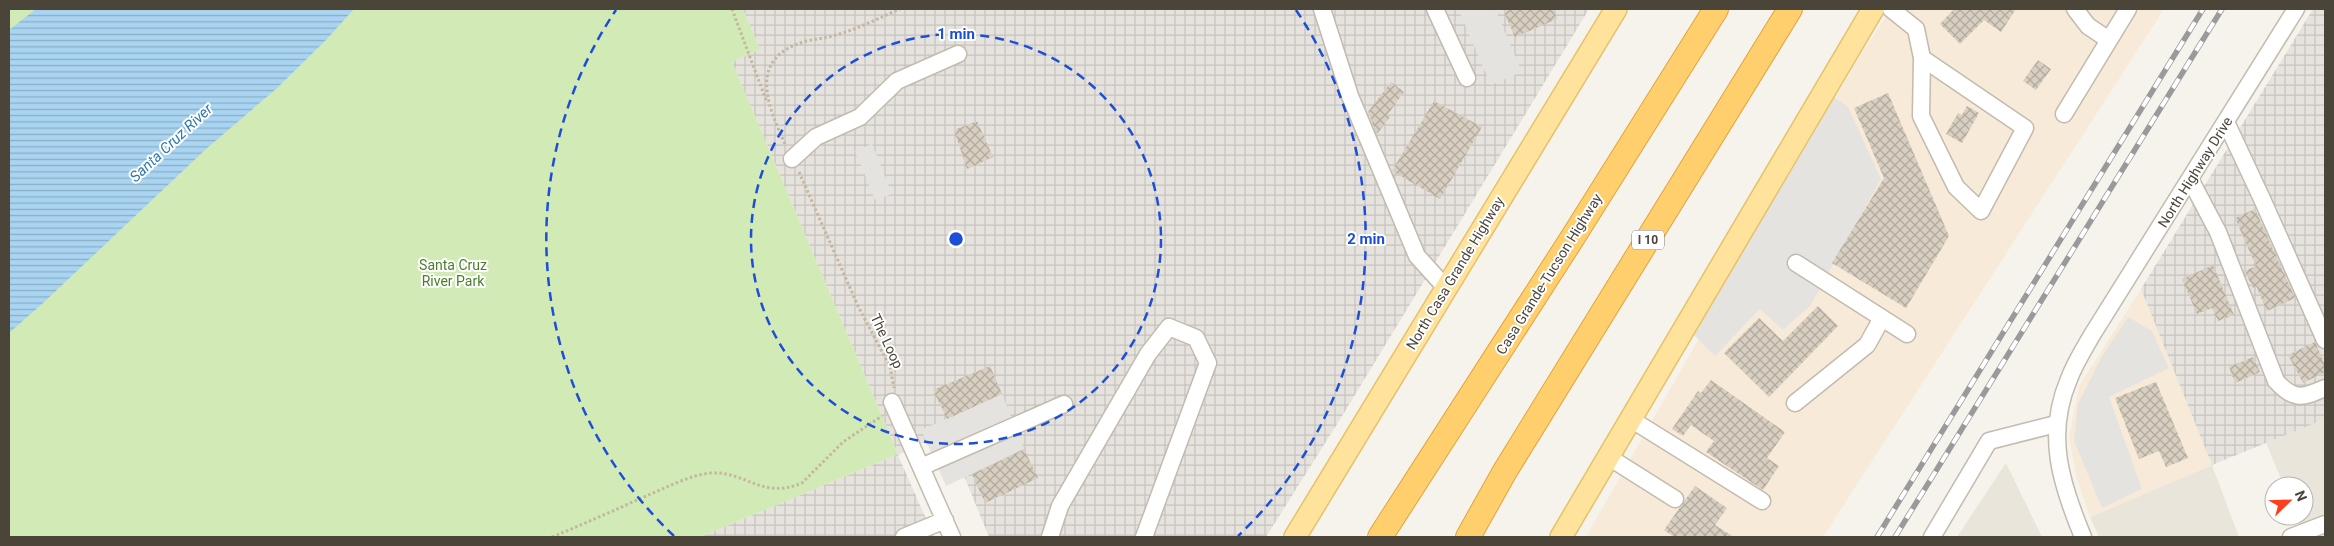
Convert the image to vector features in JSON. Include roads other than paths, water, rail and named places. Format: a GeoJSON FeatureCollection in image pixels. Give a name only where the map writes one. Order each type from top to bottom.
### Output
{"type":"FeatureCollection","features":[{"type":"Feature","properties":{"kind":"highway","name":"Casa Grande-Tucson Highway"},"geometry":{"type":"LineString","coordinates":[[1380,537],[1568,245],[1716,9]]}},
{"type":"Feature","properties":{"kind":"highway","name":"I 10"},"geometry":{"type":"LineString","coordinates":[[1468,537],[1510,463],[1790,9]]}},
{"type":"Feature","properties":{"kind":"main road","name":"North Casa Grande Highway"},"geometry":{"type":"LineString","coordinates":[[1295,537],[1616,9]]}},
{"type":"Feature","properties":{"kind":"main road"},"geometry":{"type":"LineString","coordinates":[[1561,537],[1629,418],[1872,9]]}},
{"type":"Feature","properties":{"kind":"street"},"geometry":{"type":"LineString","coordinates":[[1322,9],[1350,96],[1417,256],[1446,288]]}},
{"type":"Feature","properties":{"kind":"street"},"geometry":{"type":"LineString","coordinates":[[1435,9],[1467,78]]}},
{"type":"Feature","properties":{"kind":"street"},"geometry":{"type":"LineString","coordinates":[[1891,9],[1916,29],[1922,58],[1921,116],[1956,187],[1981,211],[2025,128],[1922,58]]}},
{"type":"Feature","properties":{"kind":"street"},"geometry":{"type":"LineString","coordinates":[[2075,9],[2088,26],[2108,40]]}},
{"type":"Feature","properties":{"kind":"street"},"geometry":{"type":"LineString","coordinates":[[2064,114],[2128,9]]}},
{"type":"Feature","properties":{"kind":"street","name":"North Highway Drive"},"geometry":{"type":"LineString","coordinates":[[2083,537],[2071,507],[2058,463],[2056,424],[2069,379],[2092,335],[2296,9]]}},
{"type":"Feature","properties":{"kind":"street"},"geometry":{"type":"LineString","coordinates":[[792,159],[816,137],[860,117],[897,81],[958,54]]}},
{"type":"Feature","properties":{"kind":"street"},"geometry":{"type":"LineString","coordinates":[[2226,122],[2325,340]]}},
{"type":"Feature","properties":{"kind":"street"},"geometry":{"type":"LineString","coordinates":[[2190,179],[2218,232],[2276,381],[2287,393],[2305,396],[2325,388]]}},
{"type":"Feature","properties":{"kind":"street"},"geometry":{"type":"LineString","coordinates":[[1796,263],[1907,334]]}},
{"type":"Feature","properties":{"kind":"street"},"geometry":{"type":"LineString","coordinates":[[1795,402],[1867,345],[1882,318]]}},
{"type":"Feature","properties":{"kind":"street"},"geometry":{"type":"LineString","coordinates":[[1050,537],[1060,506],[1148,354],[1169,326],[1196,338],[1208,363],[1144,537]]}},
{"type":"Feature","properties":{"kind":"street"},"geometry":{"type":"LineString","coordinates":[[892,402],[952,537]]}},
{"type":"Feature","properties":{"kind":"street"},"geometry":{"type":"LineString","coordinates":[[922,467],[1064,404]]}},
{"type":"Feature","properties":{"kind":"street"},"geometry":{"type":"LineString","coordinates":[[1629,418],[1762,501]]}},
{"type":"Feature","properties":{"kind":"street"},"geometry":{"type":"LineString","coordinates":[[1932,537],[1989,441],[2056,424]]}},
{"type":"Feature","properties":{"kind":"street"},"geometry":{"type":"LineString","coordinates":[[1607,456],[1675,499]]}},
{"type":"Feature","properties":{"kind":"street"},"geometry":{"type":"LineString","coordinates":[[904,537],[945,520]]}},
{"type":"Feature","properties":{"kind":"street"},"geometry":{"type":"LineString","coordinates":[[2291,537],[2325,524]]}},
{"type":"Feature","properties":{"kind":"water","name":"Santa Cruz River"},"geometry":{"type":"Polygon","coordinates":[[[36,9],[354,9],[326,40],[276,89],[206,149],[9,333],[9,30],[36,9]]]}},
{"type":"Feature","properties":{"kind":"railway"},"geometry":{"type":"LineString","coordinates":[[1877,537],[2203,9]]}},
{"type":"Feature","properties":{"kind":"railway"},"geometry":{"type":"LineString","coordinates":[[1895,537],[2222,9]]}},
{"type":"Feature","properties":{"kind":"park label","name":"Santa Cruz River Park"},"geometry":{"type":"Point","coordinates":[453,274]}}]}
